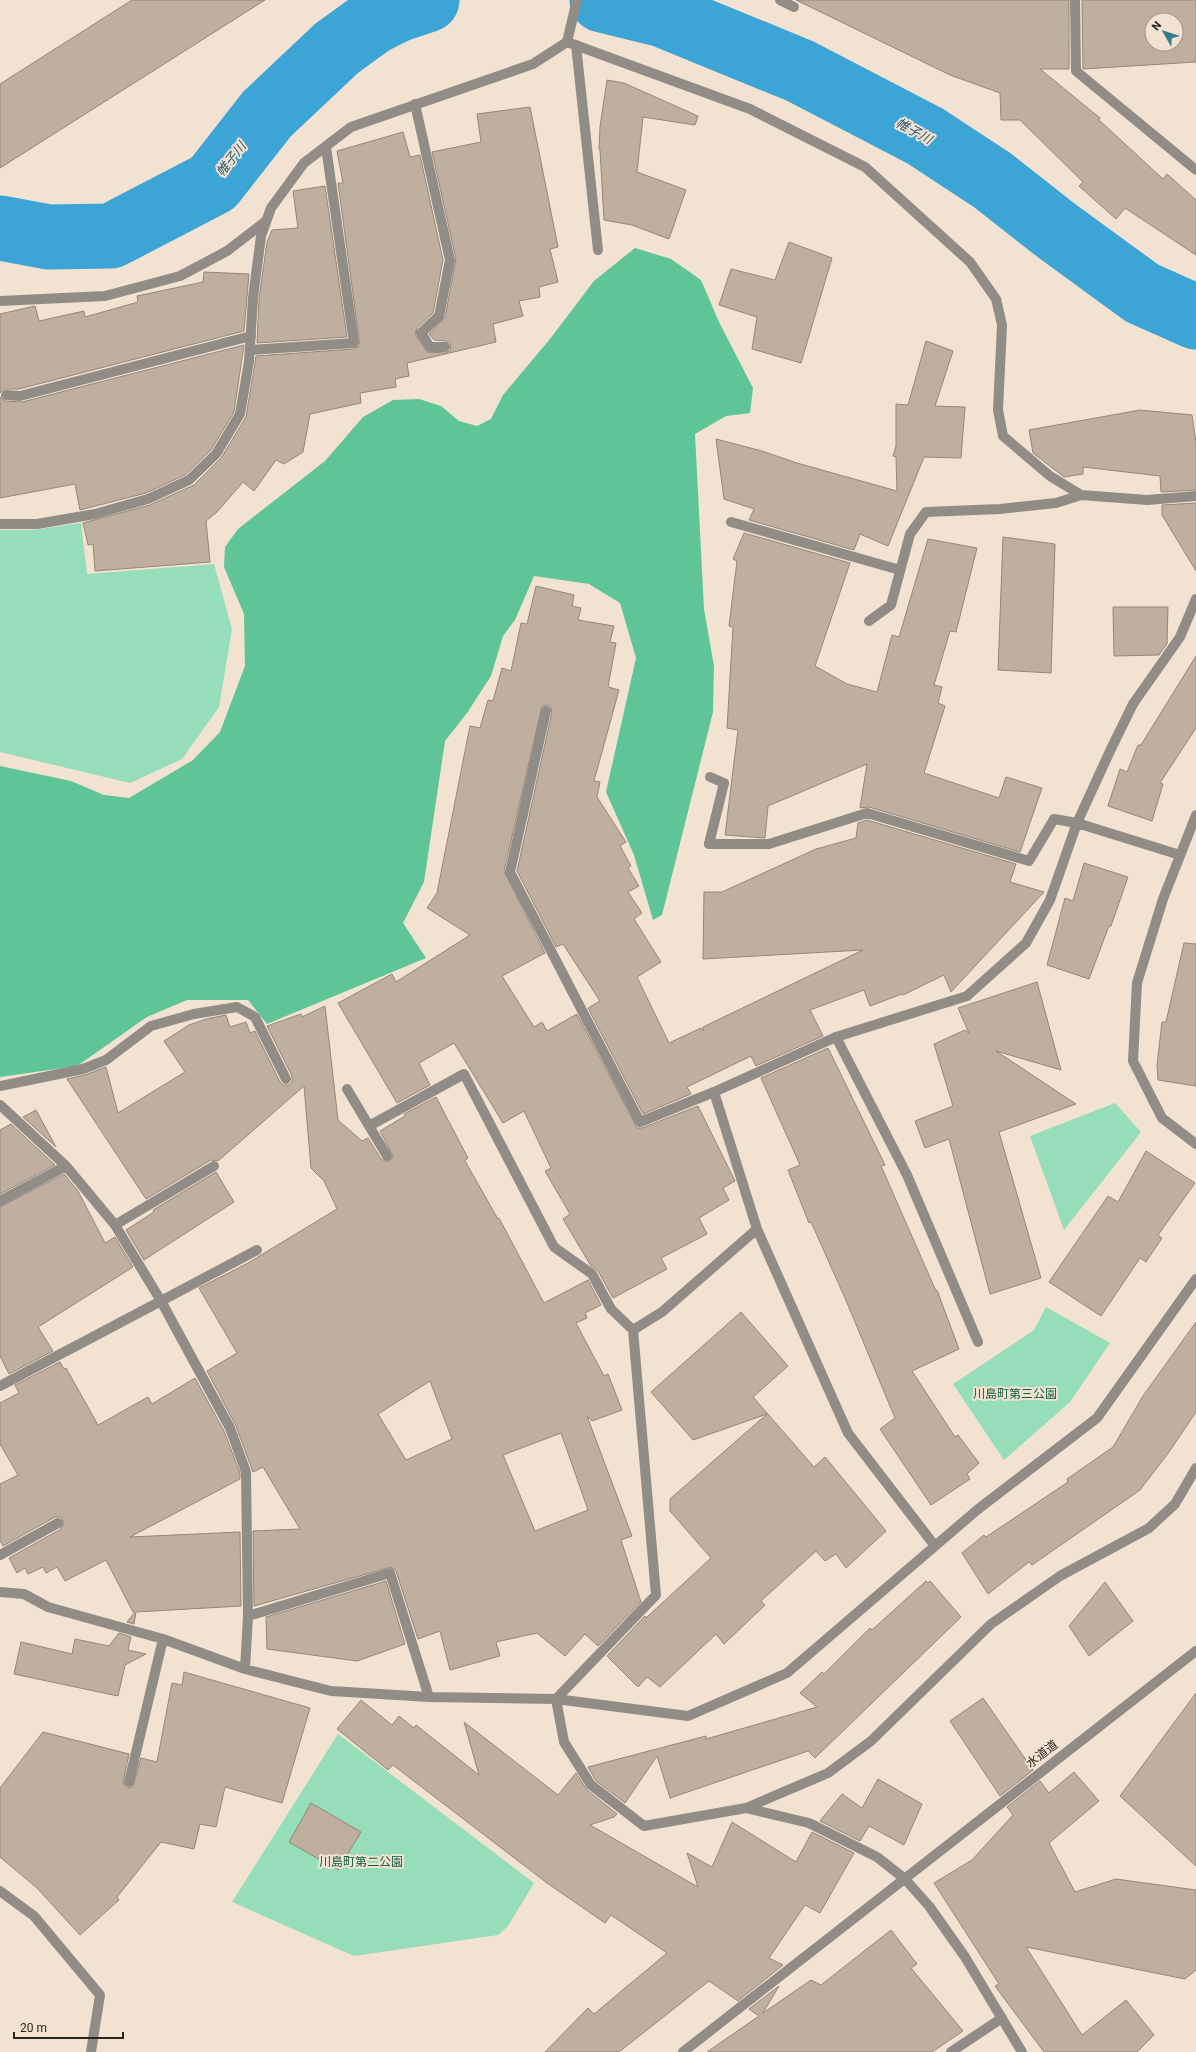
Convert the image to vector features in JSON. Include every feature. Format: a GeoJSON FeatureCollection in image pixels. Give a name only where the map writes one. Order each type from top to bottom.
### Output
{"type":"FeatureCollection","features":[{"type":"Feature","properties":{"kind":"street"},"geometry":{"type":"LineString","coordinates":[[577,0],[571,44],[598,250]]}},
{"type":"Feature","properties":{"kind":"street"},"geometry":{"type":"LineString","coordinates":[[780,0],[794,7]]}},
{"type":"Feature","properties":{"kind":"street"},"geometry":{"type":"LineString","coordinates":[[1075,0],[1076,71],[1196,170]]}},
{"type":"Feature","properties":{"kind":"street"},"geometry":{"type":"LineString","coordinates":[[0,524],[36,524],[95,514],[148,499],[188,480],[216,454],[240,414],[250,350],[253,298],[261,236],[271,208],[304,163],[351,127],[533,64],[571,44],[750,109],[865,167],[970,262],[983,278],[996,299],[1002,325],[998,410],[1003,436],[1050,476],[1081,494],[1147,500],[1196,496]]}},
{"type":"Feature","properties":{"kind":"street"},"geometry":{"type":"LineString","coordinates":[[415,104],[450,260],[439,316],[421,333],[430,347],[445,346]]}},
{"type":"Feature","properties":{"kind":"street"},"geometry":{"type":"LineString","coordinates":[[250,350],[354,343],[326,147]]}},
{"type":"Feature","properties":{"kind":"street"},"geometry":{"type":"LineString","coordinates":[[0,301],[105,296],[180,276],[227,251],[266,221]]}},
{"type":"Feature","properties":{"kind":"street"},"geometry":{"type":"LineString","coordinates":[[6,395],[20,396],[251,336]]}},
{"type":"Feature","properties":{"kind":"street"},"geometry":{"type":"LineString","coordinates":[[869,621],[891,605],[910,534],[926,512],[1000,509],[1056,504],[1081,494]]}},
{"type":"Feature","properties":{"kind":"street"},"geometry":{"type":"LineString","coordinates":[[731,522],[900,570]]}},
{"type":"Feature","properties":{"kind":"street"},"geometry":{"type":"LineString","coordinates":[[546,711],[510,872],[640,1122],[714,1092],[836,1037],[966,996],[1026,943],[1050,900],[1077,823],[1133,704],[1180,637],[1196,599]]}},
{"type":"Feature","properties":{"kind":"street"},"geometry":{"type":"LineString","coordinates":[[710,777],[724,783],[709,844],[769,844],[867,812],[1029,861],[1054,819],[1077,823],[1180,855]]}},
{"type":"Feature","properties":{"kind":"street"},"geometry":{"type":"LineString","coordinates":[[1196,815],[1163,899],[1137,983],[1133,1061],[1162,1118],[1196,1144]]}},
{"type":"Feature","properties":{"kind":"street"},"geometry":{"type":"LineString","coordinates":[[0,1086],[83,1069],[106,1060],[151,1026],[194,1014],[237,1007],[255,1017],[286,1079]]}},
{"type":"Feature","properties":{"kind":"street"},"geometry":{"type":"LineString","coordinates":[[836,1037],[907,1175],[978,1342]]}},
{"type":"Feature","properties":{"kind":"street"},"geometry":{"type":"LineString","coordinates":[[369,1126],[464,1074],[554,1247],[592,1274],[611,1309],[633,1330],[656,1595],[556,1699]]}},
{"type":"Feature","properties":{"kind":"street"},"geometry":{"type":"LineString","coordinates":[[347,1089],[387,1156]]}},
{"type":"Feature","properties":{"kind":"street"},"geometry":{"type":"LineString","coordinates":[[714,1092],[757,1229],[848,1433],[935,1546]]}},
{"type":"Feature","properties":{"kind":"street"},"geometry":{"type":"LineString","coordinates":[[0,1105],[66,1166],[115,1225],[161,1301],[230,1428],[246,1472],[248,1616],[245,1669]]}},
{"type":"Feature","properties":{"kind":"street"},"geometry":{"type":"LineString","coordinates":[[0,1200],[66,1166]]}},
{"type":"Feature","properties":{"kind":"street"},"geometry":{"type":"LineString","coordinates":[[115,1225],[214,1166]]}},
{"type":"Feature","properties":{"kind":"street"},"geometry":{"type":"LineString","coordinates":[[633,1330],[662,1312],[757,1229]]}},
{"type":"Feature","properties":{"kind":"street"},"geometry":{"type":"LineString","coordinates":[[0,1386],[257,1250]]}},
{"type":"Feature","properties":{"kind":"street"},"geometry":{"type":"LineString","coordinates":[[0,1592],[24,1594],[48,1607],[163,1639],[245,1669],[331,1691],[429,1696],[556,1699],[688,1716],[787,1673],[977,1510],[1097,1418],[1196,1279]]}},
{"type":"Feature","properties":{"kind":"street"},"geometry":{"type":"LineString","coordinates":[[556,1699],[564,1742],[591,1785],[644,1826],[746,1808],[828,1773],[871,1741],[991,1624],[1060,1576],[1149,1528],[1175,1504],[1196,1468]]}},
{"type":"Feature","properties":{"kind":"street"},"geometry":{"type":"LineString","coordinates":[[0,1555],[58,1524]]}},
{"type":"Feature","properties":{"kind":"street"},"geometry":{"type":"LineString","coordinates":[[248,1616],[390,1573],[429,1696]]}},
{"type":"Feature","properties":{"kind":"street"},"geometry":{"type":"LineString","coordinates":[[129,1782],[163,1639]]}},
{"type":"Feature","properties":{"kind":"street","name":"水道道"},"geometry":{"type":"LineString","coordinates":[[683,2052],[1196,1651]]}},
{"type":"Feature","properties":{"kind":"street"},"geometry":{"type":"LineString","coordinates":[[746,1808],[808,1823],[877,1857],[905,1879],[929,1906],[964,1957],[1022,2052]]}},
{"type":"Feature","properties":{"kind":"street"},"geometry":{"type":"LineString","coordinates":[[0,1892],[34,1916],[100,1995],[91,2052]]}},
{"type":"Feature","properties":{"kind":"street"},"geometry":{"type":"LineString","coordinates":[[951,2052],[1002,2018]]}},
{"type":"Feature","properties":{"kind":"green space"},"geometry":{"type":"Polygon","coordinates":[[[635,248],[671,259],[701,280],[719,322],[753,388],[750,413],[726,416],[695,434],[704,609],[714,666],[713,712],[662,915],[653,920],[634,855],[606,792],[636,658],[620,603],[589,584],[534,576],[515,620],[503,636],[491,676],[467,713],[445,741],[424,882],[403,923],[426,958],[267,1024],[248,1000],[187,1000],[147,1017],[77,1066],[0,1077],[0,766],[71,781],[104,795],[129,798],[193,760],[220,732],[245,666],[244,614],[224,567],[225,547],[238,529],[325,461],[363,417],[393,400],[419,399],[441,406],[459,421],[477,426],[491,419],[503,395],[550,339],[594,281],[635,248]]]}},
{"type":"Feature","properties":{"kind":"green space"},"geometry":{"type":"Polygon","coordinates":[[[81,523],[87,574],[214,564],[232,629],[219,707],[182,759],[130,783],[0,752],[0,530],[33,530],[81,523]]]}},
{"type":"Feature","properties":{"kind":"green space"},"geometry":{"type":"Polygon","coordinates":[[[1115,1103],[1141,1132],[1064,1230],[1030,1136],[1115,1103]]]}},
{"type":"Feature","properties":{"kind":"green space","name":"川島町第三公園"},"geometry":{"type":"Polygon","coordinates":[[[1046,1307],[1110,1343],[1070,1402],[1004,1460],[953,1384],[1034,1330],[1046,1307]]]}},
{"type":"Feature","properties":{"kind":"green space","name":"川島町第二公園"},"geometry":{"type":"Polygon","coordinates":[[[338,1734],[534,1883],[508,1926],[498,1935],[354,1956],[232,1902],[338,1734]]]}},
{"type":"Feature","properties":{"kind":"building"},"geometry":{"type":"Polygon","coordinates":[[[132,0],[265,0],[0,168],[0,84],[132,0]]]}},
{"type":"Feature","properties":{"kind":"building"},"geometry":{"type":"Polygon","coordinates":[[[796,0],[1069,0],[1069,69],[1040,69],[1100,118],[1099,120],[1163,179],[1167,174],[1196,200],[1196,255],[1125,208],[1116,219],[1079,186],[1083,182],[1020,120],[1001,120],[1000,93],[950,75],[796,0]]]}},
{"type":"Feature","properties":{"kind":"building"},"geometry":{"type":"Polygon","coordinates":[[[1082,0],[1196,0],[1196,62],[1083,69],[1082,0]]]}},
{"type":"Feature","properties":{"kind":"building"},"geometry":{"type":"Polygon","coordinates":[[[607,80],[624,83],[698,116],[695,125],[643,117],[637,172],[686,190],[669,239],[632,225],[604,220],[599,149],[600,127],[607,80]]]}},
{"type":"Feature","properties":{"kind":"building"},"geometry":{"type":"Polygon","coordinates":[[[530,107],[558,247],[550,249],[558,282],[539,287],[540,297],[519,301],[523,316],[493,324],[496,342],[407,363],[409,376],[395,379],[396,387],[360,393],[361,403],[310,414],[303,452],[284,464],[276,460],[254,491],[243,482],[217,512],[206,521],[210,562],[95,571],[93,544],[88,545],[83,523],[150,505],[194,485],[221,458],[246,417],[256,356],[354,349],[360,346],[338,183],[343,183],[337,151],[403,132],[410,157],[420,155],[443,260],[433,313],[417,328],[415,334],[427,352],[445,353],[451,350],[450,343],[434,340],[429,334],[445,317],[456,259],[432,152],[481,142],[477,114],[530,107]]]}},
{"type":"Feature","properties":{"kind":"building"},"geometry":{"type":"Polygon","coordinates":[[[325,186],[347,337],[257,343],[259,299],[267,242],[272,230],[298,228],[293,191],[325,186]]]}},
{"type":"Feature","properties":{"kind":"building"},"geometry":{"type":"Polygon","coordinates":[[[789,242],[832,258],[801,363],[752,349],[757,317],[719,305],[731,269],[775,280],[789,242]]]}},
{"type":"Feature","properties":{"kind":"building"},"geometry":{"type":"Polygon","coordinates":[[[204,272],[249,274],[244,331],[19,389],[4,389],[0,393],[0,314],[35,306],[39,321],[84,311],[85,317],[138,302],[137,296],[203,282],[204,272]]]}},
{"type":"Feature","properties":{"kind":"building"},"geometry":{"type":"Polygon","coordinates":[[[926,341],[953,351],[935,406],[965,407],[961,458],[924,457],[888,546],[860,534],[854,550],[749,520],[754,509],[724,499],[716,439],[897,491],[896,457],[893,456],[896,446],[896,404],[908,405],[926,341]]]}},
{"type":"Feature","properties":{"kind":"building"},"geometry":{"type":"Polygon","coordinates":[[[244,345],[234,412],[211,450],[185,475],[146,493],[80,510],[75,484],[0,498],[0,397],[5,401],[22,402],[244,345]]]}},
{"type":"Feature","properties":{"kind":"building"},"geometry":{"type":"Polygon","coordinates":[[[1140,410],[1192,415],[1196,443],[1196,490],[1161,492],[1160,476],[1083,467],[1083,474],[1064,477],[1033,453],[1029,430],[1140,410]]]}},
{"type":"Feature","properties":{"kind":"building"},"geometry":{"type":"Polygon","coordinates":[[[1196,503],[1196,571],[1162,515],[1162,505],[1196,503]]]}},
{"type":"Feature","properties":{"kind":"building"},"geometry":{"type":"Polygon","coordinates":[[[744,533],[850,563],[815,666],[847,684],[877,692],[892,635],[899,637],[928,539],[977,548],[956,632],[950,631],[934,685],[942,687],[938,703],[945,706],[924,773],[999,798],[1006,777],[1042,788],[1020,852],[869,807],[860,808],[867,764],[768,806],[765,838],[725,835],[738,730],[727,728],[733,627],[729,626],[737,561],[733,559],[744,533]]]}},
{"type":"Feature","properties":{"kind":"building"},"geometry":{"type":"Polygon","coordinates":[[[1003,537],[1055,544],[1051,673],[998,670],[1003,537]]]}},
{"type":"Feature","properties":{"kind":"building"},"geometry":{"type":"Polygon","coordinates":[[[536,586],[574,595],[572,606],[581,608],[578,620],[614,626],[610,642],[616,643],[608,687],[619,690],[594,781],[600,782],[597,797],[626,842],[620,846],[631,866],[628,868],[639,886],[628,892],[642,913],[634,919],[661,962],[637,977],[669,1043],[701,1028],[703,1031],[703,1027],[863,950],[703,959],[704,892],[722,892],[816,849],[856,838],[858,823],[867,820],[1016,864],[1010,882],[1044,892],[951,992],[944,975],[903,995],[902,994],[870,1006],[864,990],[810,1010],[823,1036],[756,1066],[751,1056],[687,1087],[691,1094],[643,1114],[588,1008],[600,1001],[563,944],[556,947],[517,871],[552,712],[550,706],[542,706],[504,871],[545,953],[502,976],[534,1027],[542,1022],[547,1031],[577,1014],[637,1128],[642,1128],[698,1106],[735,1181],[723,1188],[729,1200],[699,1218],[707,1234],[661,1258],[667,1269],[613,1298],[598,1271],[591,1266],[563,1219],[570,1214],[545,1171],[551,1168],[524,1111],[503,1123],[454,1043],[419,1063],[430,1085],[397,1103],[338,1003],[392,974],[396,982],[470,935],[427,908],[437,893],[470,726],[480,728],[488,700],[493,701],[502,668],[511,671],[521,623],[527,624],[536,586]]]}},
{"type":"Feature","properties":{"kind":"building"},"geometry":{"type":"Polygon","coordinates":[[[1113,607],[1168,607],[1167,644],[1159,655],[1114,656],[1113,607]]]}},
{"type":"Feature","properties":{"kind":"building"},"geometry":{"type":"Polygon","coordinates":[[[1196,656],[1196,728],[1160,783],[1163,784],[1152,821],[1108,806],[1120,769],[1127,772],[1138,745],[1141,745],[1196,656]]]}},
{"type":"Feature","properties":{"kind":"building"},"geometry":{"type":"Polygon","coordinates":[[[1084,863],[1128,877],[1111,926],[1109,926],[1089,979],[1047,965],[1065,898],[1073,901],[1084,863]]]}},
{"type":"Feature","properties":{"kind":"building"},"geometry":{"type":"Polygon","coordinates":[[[1184,943],[1196,944],[1196,1086],[1158,1080],[1157,1065],[1162,1022],[1166,1022],[1184,943]]]}},
{"type":"Feature","properties":{"kind":"building"},"geometry":{"type":"Polygon","coordinates":[[[1037,982],[1061,1070],[996,1051],[1076,1104],[999,1132],[1041,1278],[990,1294],[949,1139],[925,1148],[915,1121],[953,1106],[934,1044],[965,1030],[969,1033],[958,1008],[1037,982]]]}},
{"type":"Feature","properties":{"kind":"building"},"geometry":{"type":"Polygon","coordinates":[[[325,1006],[338,1120],[362,1141],[368,1138],[381,1159],[387,1162],[392,1159],[393,1156],[380,1131],[405,1116],[404,1114],[436,1097],[468,1158],[465,1161],[498,1219],[499,1218],[544,1303],[588,1280],[601,1305],[585,1313],[587,1318],[576,1323],[604,1376],[608,1374],[622,1410],[592,1421],[587,1416],[632,1536],[621,1540],[641,1602],[598,1646],[585,1634],[565,1656],[537,1633],[496,1642],[500,1656],[450,1670],[440,1631],[418,1639],[396,1571],[391,1567],[254,1606],[253,1531],[300,1529],[263,1467],[253,1472],[236,1426],[207,1371],[237,1353],[199,1288],[248,1263],[337,1209],[324,1181],[311,1168],[304,1086],[218,1161],[211,1160],[146,1199],[67,1079],[85,1075],[106,1067],[118,1113],[185,1072],[164,1041],[189,1025],[206,1019],[226,1015],[230,1027],[246,1022],[250,1033],[255,1031],[280,1082],[283,1085],[289,1085],[292,1082],[292,1076],[267,1026],[301,1014],[302,1017],[325,1006]],[[430,1381],[378,1414],[406,1460],[452,1439],[430,1381]],[[561,1433],[503,1455],[535,1531],[588,1510],[561,1433]]]}},
{"type":"Feature","properties":{"kind":"building"},"geometry":{"type":"Polygon","coordinates":[[[828,1048],[885,1165],[881,1166],[936,1291],[937,1290],[959,1349],[912,1371],[955,1437],[958,1435],[979,1463],[967,1474],[970,1479],[931,1505],[880,1429],[895,1418],[845,1298],[811,1222],[809,1223],[788,1170],[800,1165],[761,1078],[828,1048]]]}},
{"type":"Feature","properties":{"kind":"building"},"geometry":{"type":"Polygon","coordinates":[[[36,1110],[56,1147],[23,1117],[36,1110]]]}},
{"type":"Feature","properties":{"kind":"building"},"geometry":{"type":"Polygon","coordinates":[[[11,1124],[55,1165],[0,1194],[0,1130],[11,1124]]]}},
{"type":"Feature","properties":{"kind":"building"},"geometry":{"type":"Polygon","coordinates":[[[1146,1151],[1195,1183],[1158,1235],[1162,1238],[1146,1262],[1140,1258],[1101,1316],[1049,1282],[1108,1196],[1118,1202],[1146,1151]]]}},
{"type":"Feature","properties":{"kind":"building"},"geometry":{"type":"Polygon","coordinates":[[[216,1172],[234,1202],[144,1260],[126,1230],[154,1212],[153,1210],[216,1172]]]}},
{"type":"Feature","properties":{"kind":"building"},"geometry":{"type":"Polygon","coordinates":[[[64,1174],[78,1191],[105,1243],[115,1237],[133,1267],[38,1327],[53,1351],[9,1374],[0,1356],[0,1207],[64,1174]]]}},
{"type":"Feature","properties":{"kind":"building"},"geometry":{"type":"Polygon","coordinates":[[[741,1312],[788,1366],[753,1397],[814,1467],[825,1457],[886,1531],[846,1568],[836,1554],[825,1561],[816,1551],[761,1601],[765,1605],[724,1644],[716,1634],[660,1687],[647,1677],[638,1687],[607,1656],[645,1616],[646,1618],[711,1558],[670,1511],[670,1499],[767,1414],[693,1440],[651,1392],[741,1312]]]}},
{"type":"Feature","properties":{"kind":"building"},"geometry":{"type":"Polygon","coordinates":[[[1196,1322],[1196,1412],[1169,1452],[1140,1490],[1032,1565],[1029,1562],[988,1594],[962,1553],[984,1535],[986,1537],[1068,1482],[1067,1479],[1113,1447],[1143,1396],[1196,1322]]]}},
{"type":"Feature","properties":{"kind":"building"},"geometry":{"type":"Polygon","coordinates":[[[60,1362],[64,1369],[66,1368],[98,1425],[148,1397],[152,1404],[195,1378],[224,1431],[240,1473],[240,1479],[130,1537],[240,1532],[241,1606],[136,1612],[134,1624],[127,1622],[135,1612],[133,1612],[106,1560],[65,1581],[57,1567],[46,1573],[43,1567],[28,1574],[25,1568],[17,1573],[9,1558],[61,1529],[64,1523],[61,1517],[55,1517],[3,1546],[0,1541],[0,1484],[18,1475],[0,1444],[0,1403],[19,1393],[15,1385],[60,1362]]]}},
{"type":"Feature","properties":{"kind":"building"},"geometry":{"type":"Polygon","coordinates":[[[386,1581],[405,1644],[357,1661],[267,1649],[266,1617],[386,1581]]]}},
{"type":"Feature","properties":{"kind":"building"},"geometry":{"type":"Polygon","coordinates":[[[926,1581],[928,1583],[930,1581],[961,1617],[815,1758],[808,1751],[670,1798],[657,1756],[625,1803],[596,1781],[588,1767],[706,1736],[706,1739],[817,1707],[800,1693],[822,1672],[824,1674],[870,1628],[872,1630],[926,1581]]]}},
{"type":"Feature","properties":{"kind":"building"},"geometry":{"type":"Polygon","coordinates":[[[1105,1582],[1133,1621],[1089,1656],[1069,1626],[1105,1582]]]}},
{"type":"Feature","properties":{"kind":"building"},"geometry":{"type":"Polygon","coordinates":[[[119,1633],[131,1637],[128,1650],[146,1654],[125,1665],[118,1696],[14,1674],[21,1642],[72,1654],[75,1639],[109,1646],[119,1633]]]}},
{"type":"Feature","properties":{"kind":"building"},"geometry":{"type":"Polygon","coordinates":[[[184,1672],[310,1708],[282,1803],[225,1787],[216,1827],[200,1824],[194,1849],[161,1842],[117,1897],[119,1900],[80,1935],[37,1888],[0,1857],[0,1788],[43,1732],[129,1754],[123,1783],[127,1788],[133,1787],[141,1758],[157,1762],[172,1683],[182,1685],[184,1672]]]}},
{"type":"Feature","properties":{"kind":"building"},"geometry":{"type":"Polygon","coordinates":[[[1196,1693],[1196,1866],[1120,1796],[1196,1693]]]}},
{"type":"Feature","properties":{"kind":"building"},"geometry":{"type":"Polygon","coordinates":[[[983,1698],[1033,1770],[1000,1796],[950,1721],[983,1698]]]}},
{"type":"Feature","properties":{"kind":"building"},"geometry":{"type":"Polygon","coordinates":[[[361,1700],[392,1725],[399,1716],[414,1728],[416,1725],[479,1775],[464,1722],[558,1795],[576,1773],[587,1790],[617,1814],[614,1817],[590,1825],[698,1887],[687,1853],[712,1867],[732,1822],[796,1862],[812,1832],[854,1853],[820,1913],[805,1905],[769,1958],[783,1965],[738,2001],[709,1981],[619,2052],[545,2052],[588,2008],[594,2014],[667,1953],[611,1915],[605,1923],[547,1883],[393,1765],[388,1770],[337,1729],[361,1700]]]}},
{"type":"Feature","properties":{"kind":"building"},"geometry":{"type":"Polygon","coordinates":[[[1074,1772],[1099,1801],[1049,1843],[1075,1892],[1116,1879],[1196,1890],[1196,1970],[1185,1979],[1026,1947],[1082,2035],[1126,2000],[1154,2035],[1137,2052],[1044,2052],[995,1986],[999,1984],[934,1883],[972,1860],[1013,1815],[1007,1807],[1040,1781],[1049,1793],[1074,1772]]]}},
{"type":"Feature","properties":{"kind":"building"},"geometry":{"type":"Polygon","coordinates":[[[878,1779],[922,1804],[904,1845],[869,1826],[860,1841],[820,1821],[842,1794],[862,1808],[878,1779]]]}},
{"type":"Feature","properties":{"kind":"building"},"geometry":{"type":"Polygon","coordinates":[[[311,1803],[361,1832],[338,1870],[289,1842],[311,1803]]]}},
{"type":"Feature","properties":{"kind":"building"},"geometry":{"type":"Polygon","coordinates":[[[891,1930],[917,1964],[911,1968],[963,2031],[932,2052],[707,2052],[759,2016],[749,2009],[779,1986],[763,2013],[811,1980],[821,1985],[891,1930]]]}},
{"type":"Feature","properties":{"kind":"waterway","name":"帷子川"},"geometry":{"type":"LineString","coordinates":[[0,228],[49,237],[111,236],[213,183],[267,114],[337,48],[373,22],[397,10],[427,0]]}},
{"type":"Feature","properties":{"kind":"waterway","name":"帷子川"},"geometry":{"type":"LineString","coordinates":[[602,0],[663,15],[800,71],[925,136],[992,180],[1057,231],[1142,293],[1196,317]]}}]}
